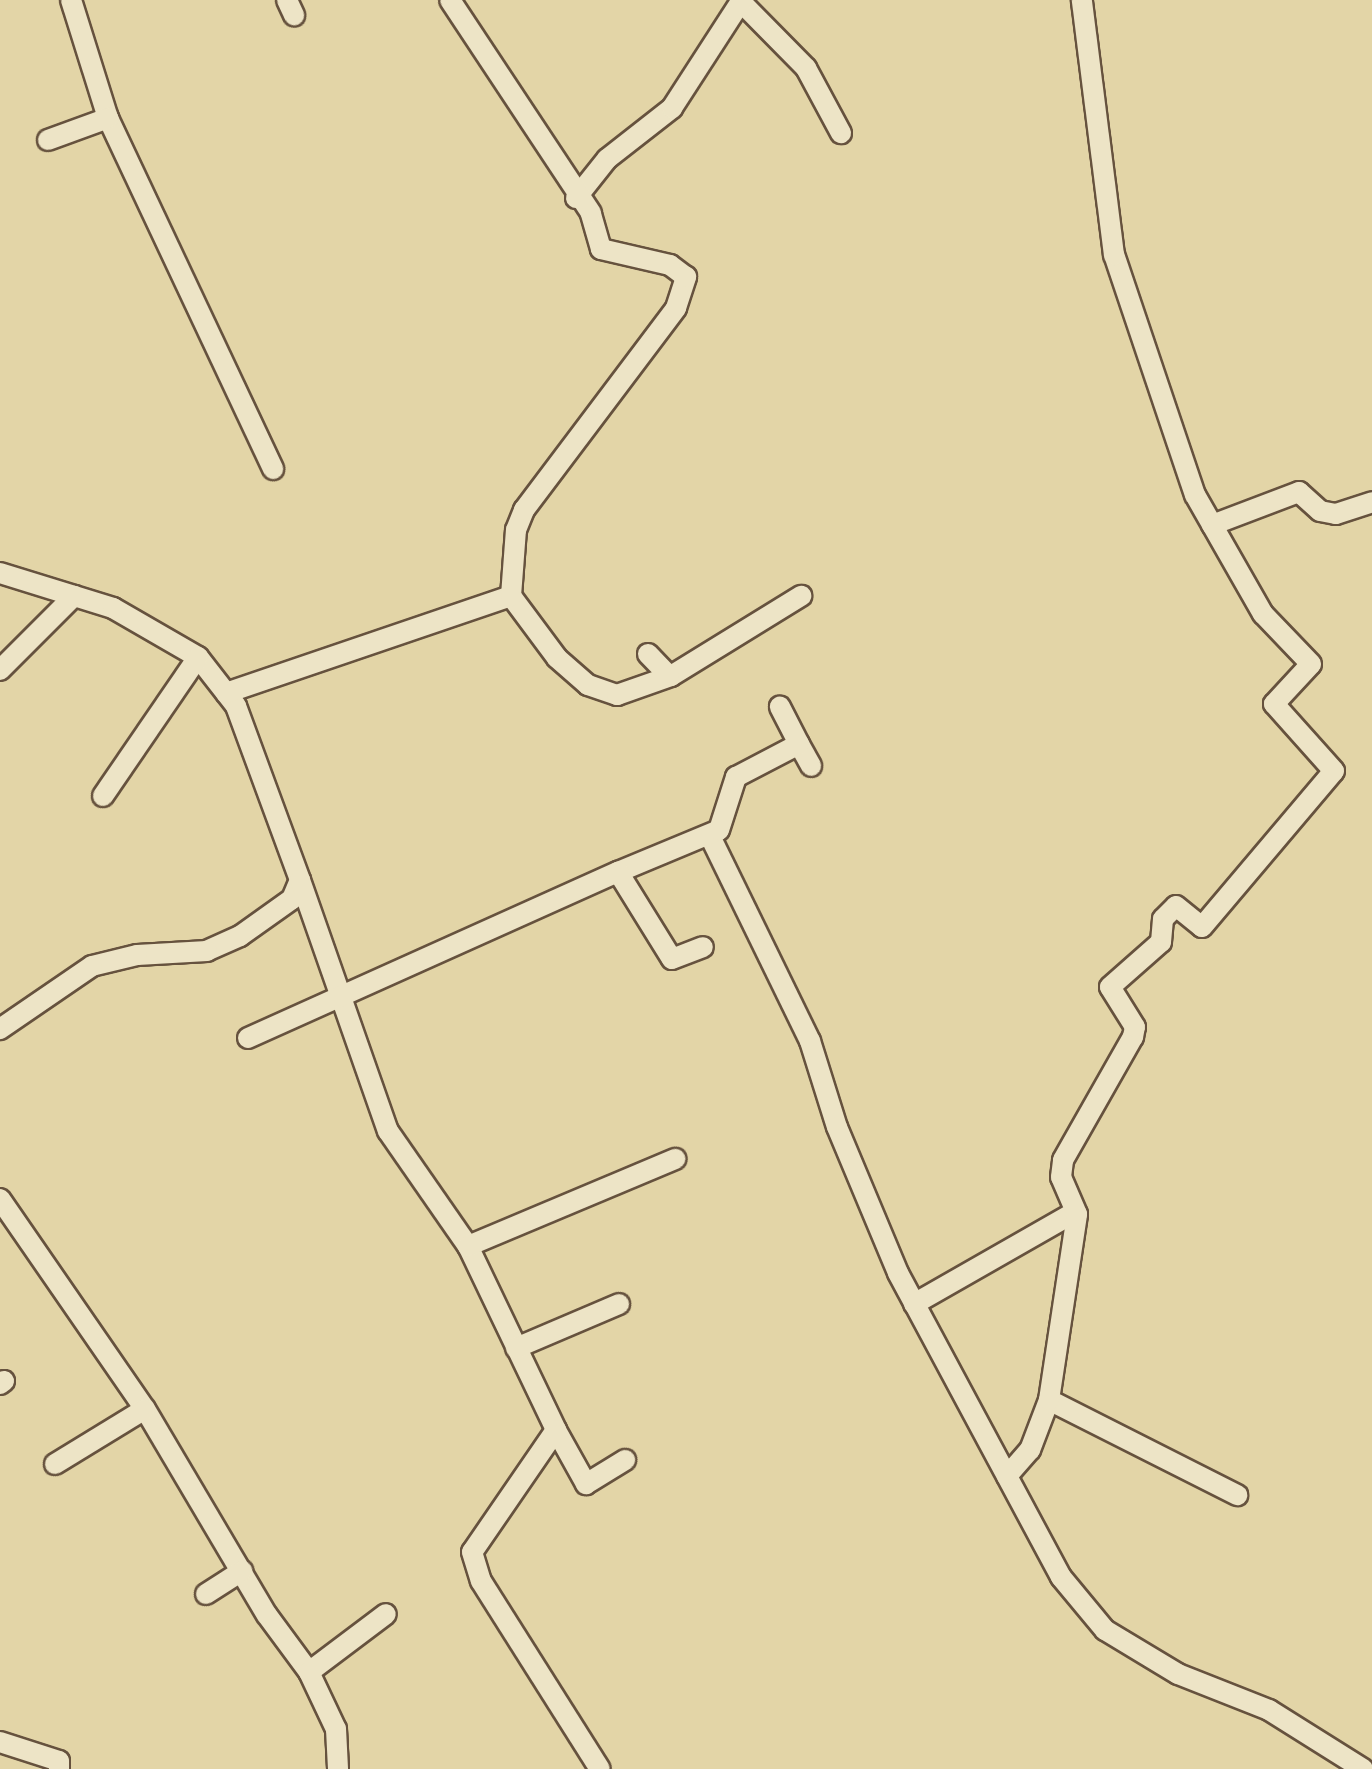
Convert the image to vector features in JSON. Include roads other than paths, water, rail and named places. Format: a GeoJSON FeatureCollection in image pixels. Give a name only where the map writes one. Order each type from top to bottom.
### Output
{"type":"FeatureCollection","features":[{"type":"Feature","properties":{"kind":"street"},"geometry":{"type":"LineString","coordinates":[[71,0],[108,118],[273,469]]}},
{"type":"Feature","properties":{"kind":"street"},"geometry":{"type":"LineString","coordinates":[[450,0],[493,58],[576,198],[591,213],[601,248],[670,265],[686,277],[676,308],[524,510],[516,530],[511,596],[556,658],[600,692],[630,693],[669,676],[801,596]]}},
{"type":"Feature","properties":{"kind":"street"},"geometry":{"type":"LineString","coordinates":[[1006,1476],[1030,1450],[1049,1400],[1077,1214],[1062,1177],[1063,1160],[1135,1027],[1110,987],[1161,942],[1163,919],[1176,906],[1202,926],[1334,771],[1274,704],[1310,664],[1262,614],[1195,496],[1114,255],[1082,0]]}},
{"type":"Feature","properties":{"kind":"street"},"geometry":{"type":"LineString","coordinates":[[576,198],[607,159],[672,108],[742,1],[806,68],[841,133]]}},
{"type":"Feature","properties":{"kind":"street"},"geometry":{"type":"LineString","coordinates":[[48,140],[108,118]]}},
{"type":"Feature","properties":{"kind":"street"},"geometry":{"type":"LineString","coordinates":[[1212,525],[1299,492],[1320,511],[1336,514],[1372,502]]}},
{"type":"Feature","properties":{"kind":"street"},"geometry":{"type":"LineString","coordinates":[[0,573],[113,608],[198,656],[226,693],[300,880],[388,1131],[468,1246],[586,1484],[625,1460]]}},
{"type":"Feature","properties":{"kind":"street"},"geometry":{"type":"LineString","coordinates":[[0,670],[74,596]]}},
{"type":"Feature","properties":{"kind":"street"},"geometry":{"type":"LineString","coordinates":[[226,693],[511,596]]}},
{"type":"Feature","properties":{"kind":"street"},"geometry":{"type":"LineString","coordinates":[[648,654],[669,676]]}},
{"type":"Feature","properties":{"kind":"street"},"geometry":{"type":"LineString","coordinates":[[103,796],[198,656]]}},
{"type":"Feature","properties":{"kind":"street"},"geometry":{"type":"LineString","coordinates":[[780,708],[811,766]]}},
{"type":"Feature","properties":{"kind":"street"},"geometry":{"type":"LineString","coordinates":[[248,1038],[341,991],[710,836],[723,824],[736,778],[799,744]]}},
{"type":"Feature","properties":{"kind":"street"},"geometry":{"type":"LineString","coordinates":[[710,836],[810,1041],[837,1127],[914,1304],[1060,1577],[1105,1630],[1178,1674],[1269,1710],[1363,1769]]}},
{"type":"Feature","properties":{"kind":"street"},"geometry":{"type":"LineString","coordinates":[[618,872],[672,959],[703,947]]}},
{"type":"Feature","properties":{"kind":"street"},"geometry":{"type":"LineString","coordinates":[[0,1030],[92,966],[137,955],[206,951],[240,936],[292,898],[300,880]]}},
{"type":"Feature","properties":{"kind":"street"},"geometry":{"type":"LineString","coordinates":[[468,1246],[675,1160]]}},
{"type":"Feature","properties":{"kind":"street"},"geometry":{"type":"LineString","coordinates":[[0,1200],[145,1409],[242,1571],[309,1672],[336,1729],[338,1769]]}},
{"type":"Feature","properties":{"kind":"street"},"geometry":{"type":"LineString","coordinates":[[914,1304],[1068,1216]]}},
{"type":"Feature","properties":{"kind":"street"},"geometry":{"type":"LineString","coordinates":[[516,1348],[619,1304]]}},
{"type":"Feature","properties":{"kind":"street"},"geometry":{"type":"LineString","coordinates":[[1049,1400],[1236,1494]]}},
{"type":"Feature","properties":{"kind":"street"},"geometry":{"type":"LineString","coordinates":[[55,1464],[145,1409]]}},
{"type":"Feature","properties":{"kind":"street"},"geometry":{"type":"LineString","coordinates":[[556,1430],[472,1552],[481,1580],[600,1769]]}},
{"type":"Feature","properties":{"kind":"street"},"geometry":{"type":"LineString","coordinates":[[206,1594],[242,1571]]}},
{"type":"Feature","properties":{"kind":"street"},"geometry":{"type":"LineString","coordinates":[[309,1672],[386,1614]]}},
{"type":"Feature","properties":{"kind":"street"},"geometry":{"type":"LineString","coordinates":[[0,1742],[59,1761],[58,1769]]}}]}
